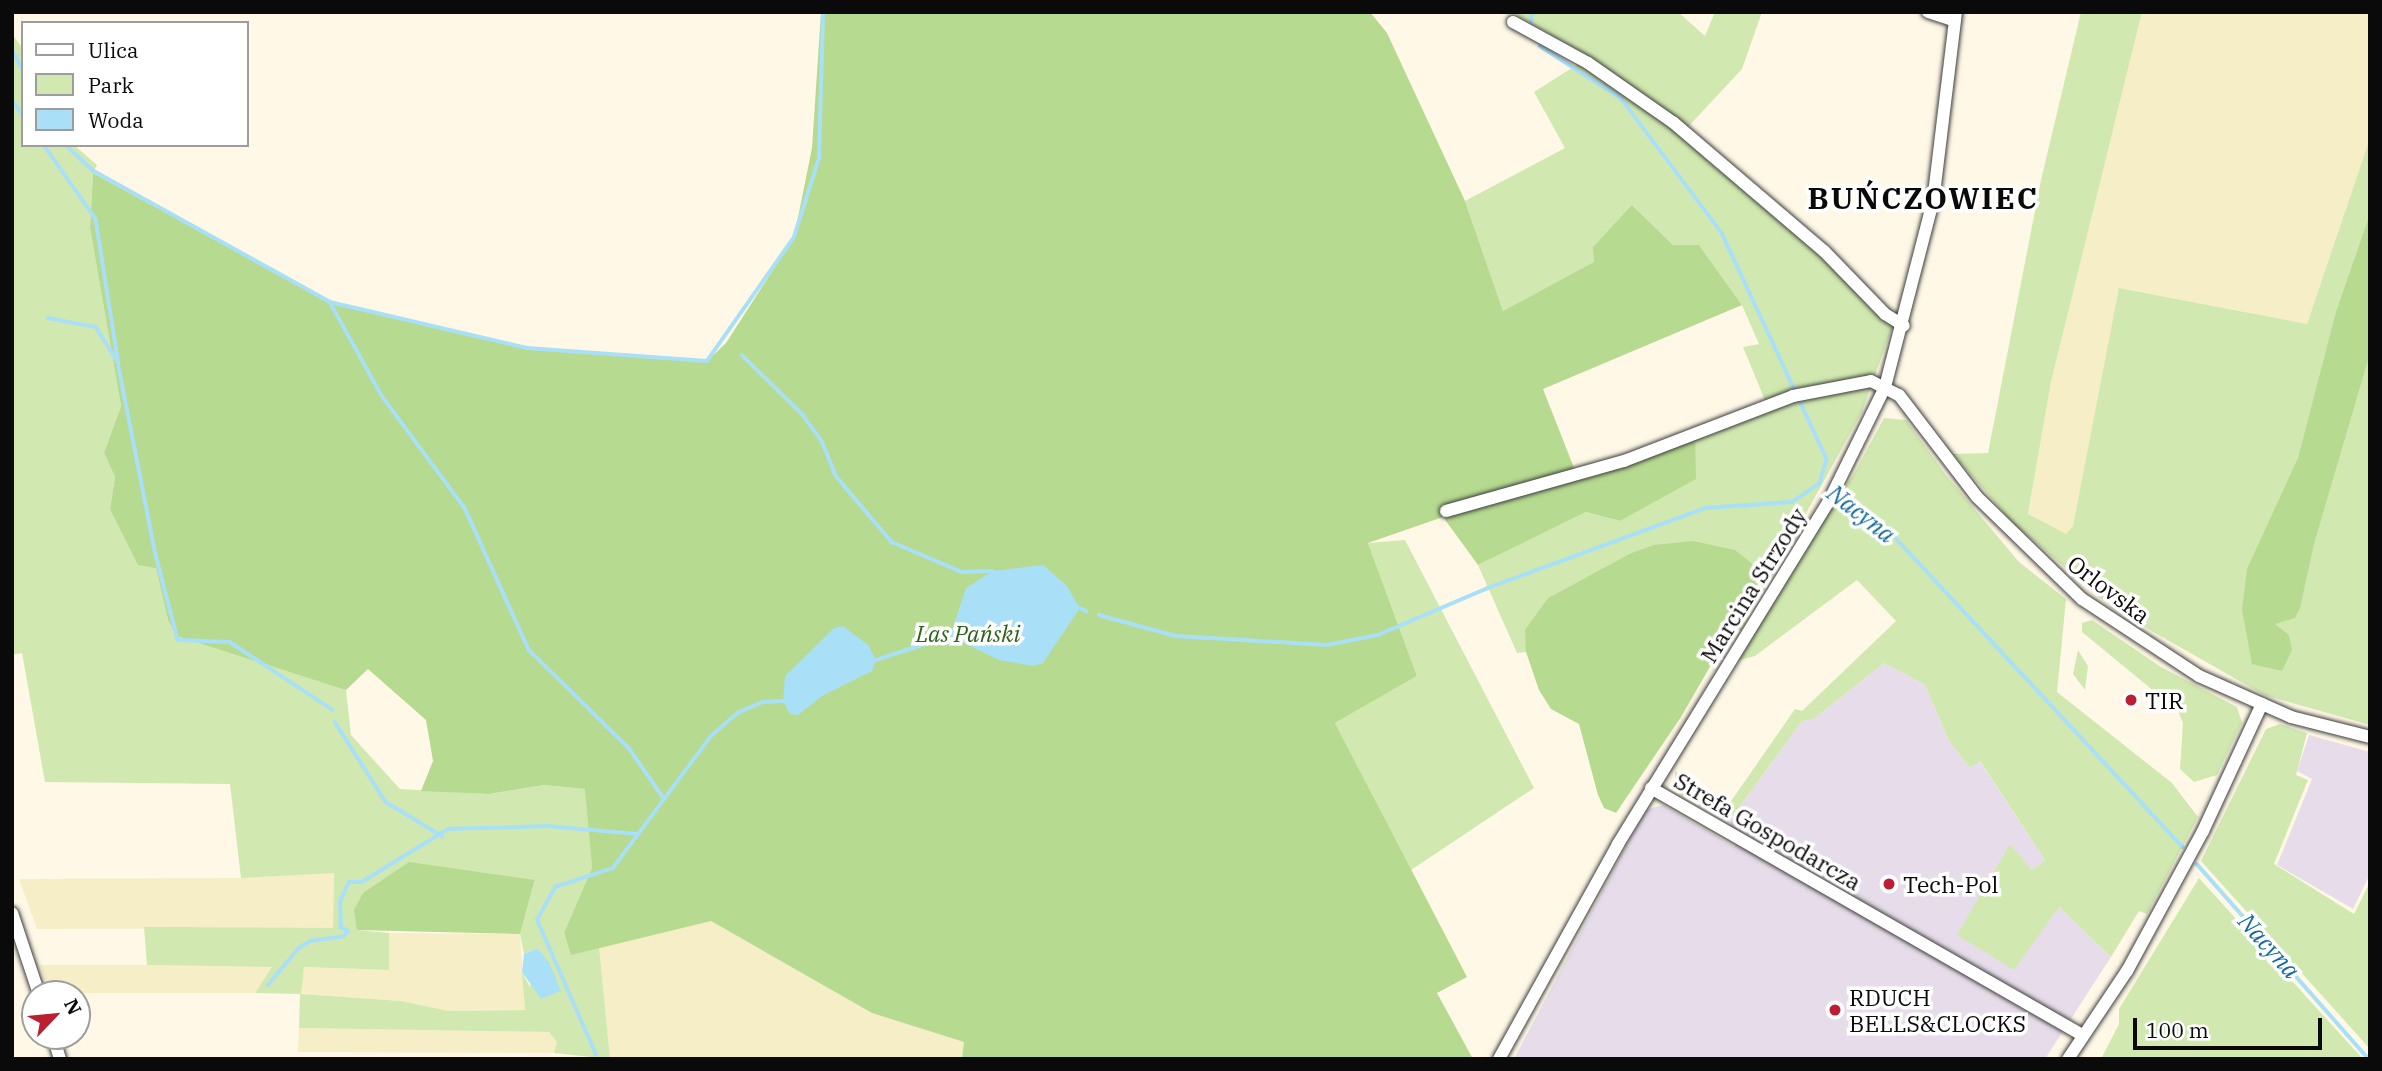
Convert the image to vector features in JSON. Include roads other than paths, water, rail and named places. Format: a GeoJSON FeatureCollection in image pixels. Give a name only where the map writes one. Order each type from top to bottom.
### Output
{"type":"FeatureCollection","features":[{"type":"Feature","properties":{"kind":"street"},"geometry":{"type":"LineString","coordinates":[[1928,12],[1955,17]]}},
{"type":"Feature","properties":{"kind":"street","name":"Marcina Strzody"},"geometry":{"type":"LineString","coordinates":[[1499,1059],[1651,788],[1828,503],[1885,387],[1904,326],[1933,202],[1955,17]]}},
{"type":"Feature","properties":{"kind":"street"},"geometry":{"type":"LineString","coordinates":[[1513,22],[1588,63],[1674,123],[1824,251],[1885,314],[1904,326]]}},
{"type":"Feature","properties":{"kind":"street"},"geometry":{"type":"LineString","coordinates":[[1446,511],[1624,461],[1798,395],[1871,381],[1885,387]]}},
{"type":"Feature","properties":{"kind":"street","name":"Orlovska"},"geometry":{"type":"LineString","coordinates":[[1885,387],[1906,402],[2001,524],[2067,586],[2154,649],[2291,717],[2370,737]]}},
{"type":"Feature","properties":{"kind":"street"},"geometry":{"type":"LineString","coordinates":[[2068,1059],[2127,971],[2203,831],[2262,704]]}},
{"type":"Feature","properties":{"kind":"street","name":"Strefa Gospodarcza"},"geometry":{"type":"LineString","coordinates":[[1651,788],[2083,1035]]}},
{"type":"Feature","properties":{"kind":"street"},"geometry":{"type":"LineString","coordinates":[[12,913],[34,980]]}},
{"type":"Feature","properties":{"kind":"water"},"geometry":{"type":"Polygon","coordinates":[[[1043,565],[1066,585],[1080,608],[1043,663],[1033,666],[999,660],[950,636],[966,588],[993,571],[1043,565]]]}},
{"type":"Feature","properties":{"kind":"water"},"geometry":{"type":"Polygon","coordinates":[[[843,626],[868,645],[876,660],[872,671],[822,696],[798,715],[790,714],[783,701],[785,676],[834,628],[843,626]]]}},
{"type":"Feature","properties":{"kind":"water"},"geometry":{"type":"Polygon","coordinates":[[[537,948],[549,962],[561,991],[541,999],[522,972],[524,954],[537,948]]]}},
{"type":"Feature","properties":{"kind":"waterway"},"geometry":{"type":"LineString","coordinates":[[68,147],[94,171],[330,302],[527,348],[707,361],[794,237],[819,158],[823,12]]}},
{"type":"Feature","properties":{"kind":"waterway","name":"Nacyna"},"geometry":{"type":"LineString","coordinates":[[1531,22],[1532,12]]}},
{"type":"Feature","properties":{"kind":"waterway","name":"Nacyna"},"geometry":{"type":"LineString","coordinates":[[1540,46],[1621,98],[1722,233],[1827,459],[1820,483]]}},
{"type":"Feature","properties":{"kind":"waterway"},"geometry":{"type":"LineString","coordinates":[[12,49],[21,66]]}},
{"type":"Feature","properties":{"kind":"waterway"},"geometry":{"type":"LineString","coordinates":[[12,100],[21,112]]}},
{"type":"Feature","properties":{"kind":"waterway"},"geometry":{"type":"LineString","coordinates":[[45,147],[96,219],[118,360]]}},
{"type":"Feature","properties":{"kind":"waterway"},"geometry":{"type":"LineString","coordinates":[[330,302],[382,396],[465,508],[529,650],[629,748],[663,797]]}},
{"type":"Feature","properties":{"kind":"waterway"},"geometry":{"type":"LineString","coordinates":[[48,318],[96,327],[118,362],[156,555],[178,640],[230,642],[333,710]]}},
{"type":"Feature","properties":{"kind":"waterway"},"geometry":{"type":"LineString","coordinates":[[742,355],[803,415],[822,441],[836,476],[892,542],[962,572],[993,571]]}},
{"type":"Feature","properties":{"kind":"waterway"},"geometry":{"type":"LineString","coordinates":[[1099,615],[1176,636],[1327,645],[1378,635],[1488,588],[1705,508],[1792,502],[1820,483]]}},
{"type":"Feature","properties":{"kind":"waterway","name":"Nacyna"},"geometry":{"type":"LineString","coordinates":[[1836,494],[1892,534],[2183,847]]}},
{"type":"Feature","properties":{"kind":"waterway"},"geometry":{"type":"LineString","coordinates":[[1080,608],[1086,611]]}},
{"type":"Feature","properties":{"kind":"waterway"},"geometry":{"type":"LineString","coordinates":[[876,660],[950,636]]}},
{"type":"Feature","properties":{"kind":"waterway"},"geometry":{"type":"LineString","coordinates":[[596,1055],[537,920],[555,887],[613,868],[711,736],[737,713],[763,702],[783,701]]}},
{"type":"Feature","properties":{"kind":"waterway"},"geometry":{"type":"LineString","coordinates":[[335,722],[386,802],[442,836]]}},
{"type":"Feature","properties":{"kind":"waterway"},"geometry":{"type":"LineString","coordinates":[[268,985],[299,948],[310,941],[344,936],[348,931],[341,928],[340,902],[349,882],[362,882],[448,829],[548,826],[637,834]]}},
{"type":"Feature","properties":{"kind":"waterway","name":"Nacyna"},"geometry":{"type":"LineString","coordinates":[[2197,864],[2369,1059]]}},
{"type":"Feature","properties":{"kind":"place","name":"TIR"},"geometry":{"type":"Point","coordinates":[2131,700]}},
{"type":"Feature","properties":{"kind":"place","name":"Tech-Pol"},"geometry":{"type":"Point","coordinates":[1889,884]}},
{"type":"Feature","properties":{"kind":"place","name":"RDUCH BELLS&CLOCKS"},"geometry":{"type":"Point","coordinates":[1835,1010]}},
{"type":"Feature","properties":{"kind":"district","name":"BUŃCZOWIEC"},"geometry":{"type":"Point","coordinates":[1923,198]}},
{"type":"Feature","properties":{"kind":"park label","name":"Las Pański"},"geometry":{"type":"Point","coordinates":[968,633]}}]}
